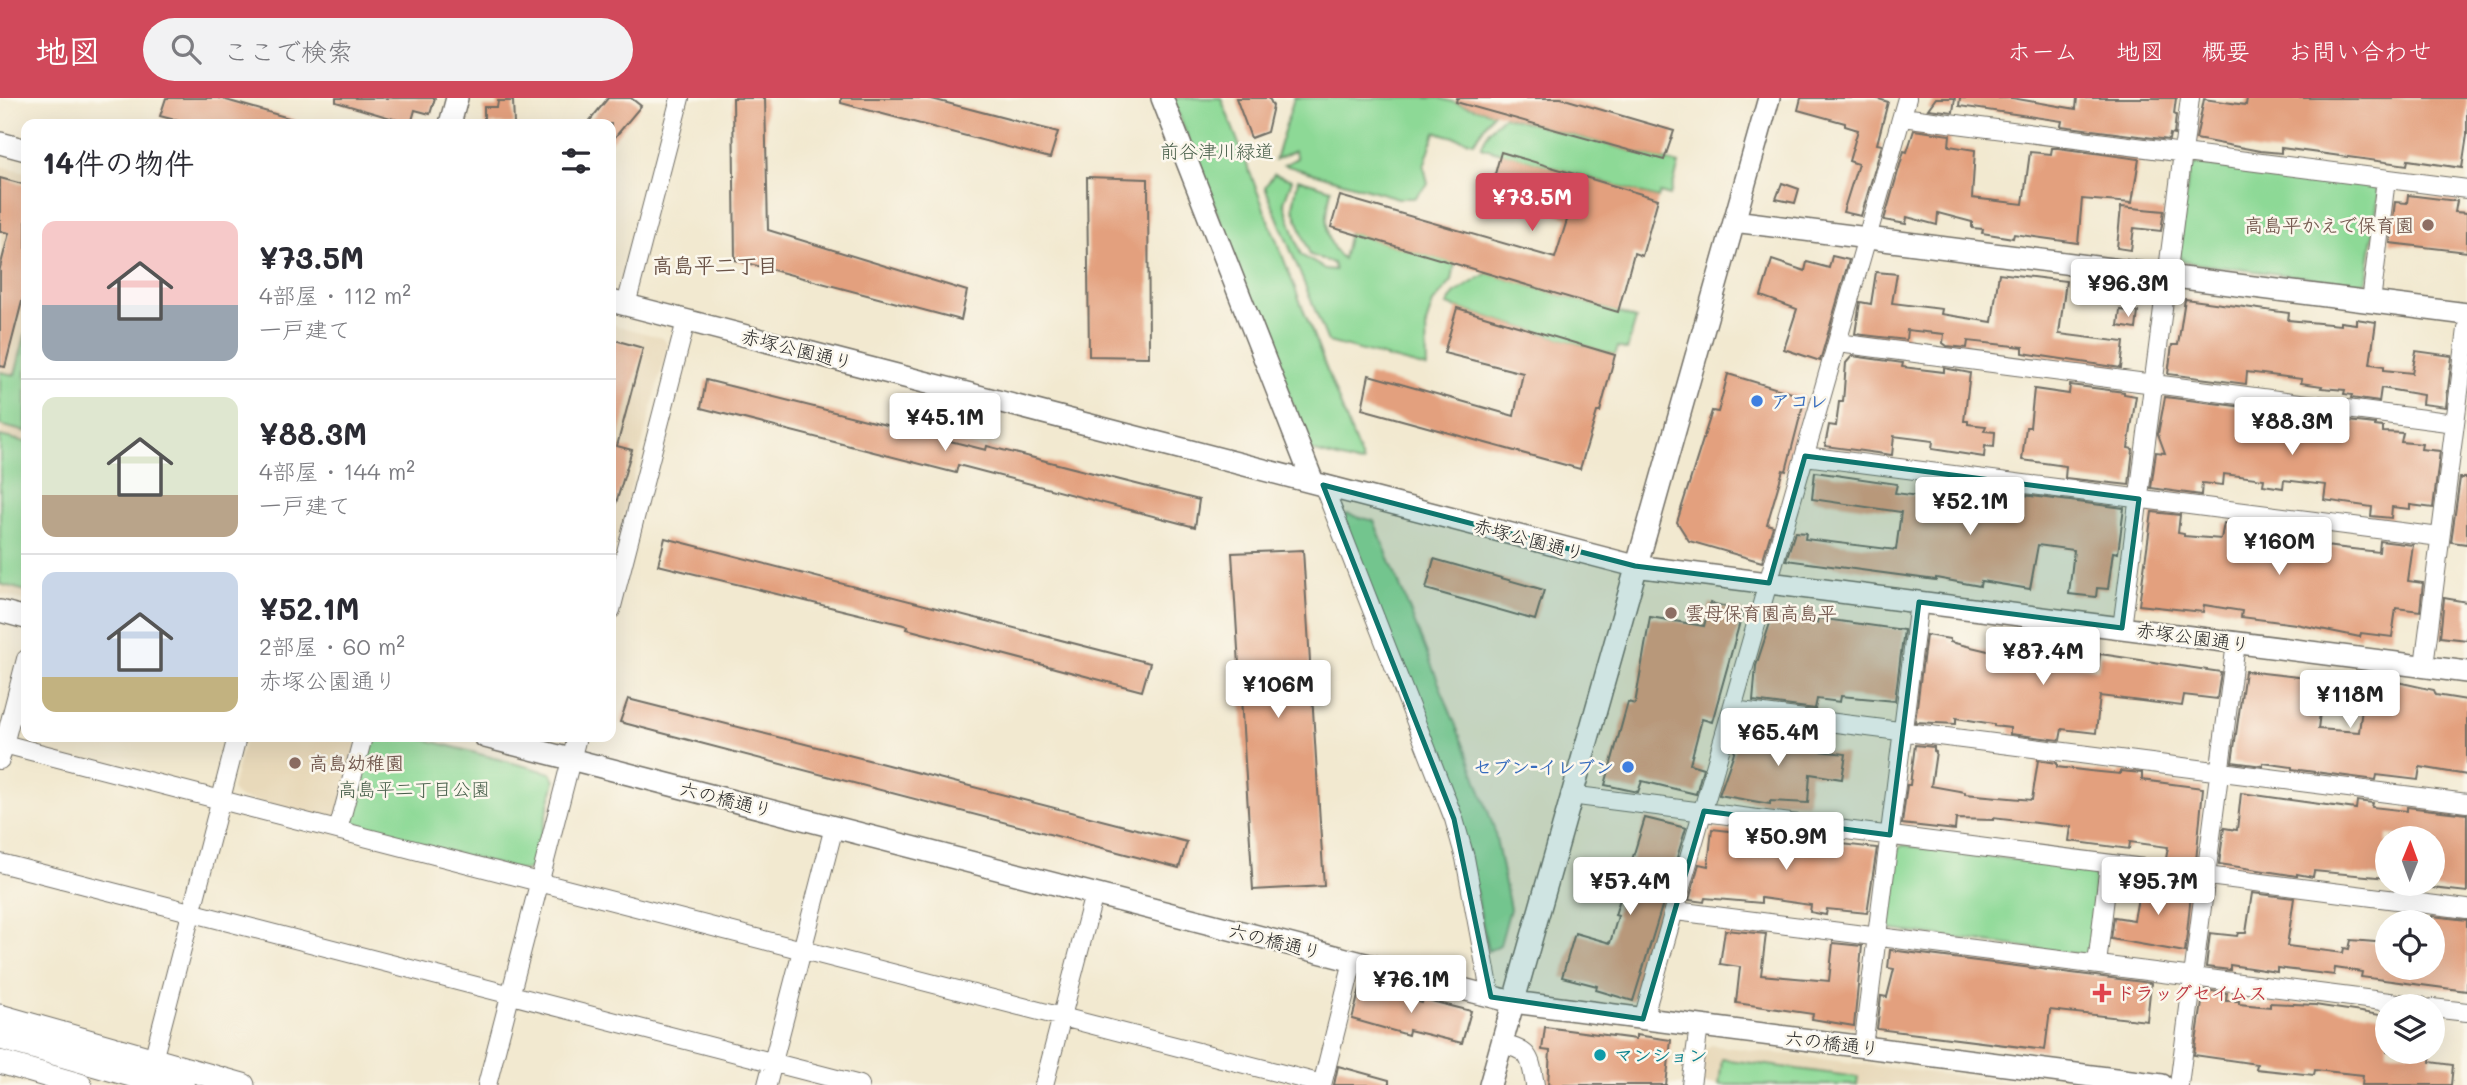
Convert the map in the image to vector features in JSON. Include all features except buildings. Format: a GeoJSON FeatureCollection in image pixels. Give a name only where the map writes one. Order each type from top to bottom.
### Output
{"type":"FeatureCollection","features":[{"type":"Feature","properties":{"kind":"highway"},"geometry":{"type":"LineString","coordinates":[[0,1034],[179,1085]]}},
{"type":"Feature","properties":{"kind":"highway"},"geometry":{"type":"LineString","coordinates":[[0,1049],[128,1085]]}},
{"type":"Feature","properties":{"kind":"main road"},"geometry":{"type":"LineString","coordinates":[[0,1016],[243,1085]]}},
{"type":"Feature","properties":{"kind":"main road"},"geometry":{"type":"LineString","coordinates":[[0,1062],[80,1085]]}},
{"type":"Feature","properties":{"kind":"street"},"geometry":{"type":"LineString","coordinates":[[451,119],[457,98]]}},
{"type":"Feature","properties":{"kind":"street"},"geometry":{"type":"LineString","coordinates":[[618,303],[680,98]]}},
{"type":"Feature","properties":{"kind":"street"},"geometry":{"type":"LineString","coordinates":[[1162,98],[1454,819],[1465,858],[1491,997]]}},
{"type":"Feature","properties":{"kind":"street"},"geometry":{"type":"LineString","coordinates":[[1490,1085],[1769,98]]}},
{"type":"Feature","properties":{"kind":"street"},"geometry":{"type":"LineString","coordinates":[[1643,1019],[1908,98]]}},
{"type":"Feature","properties":{"kind":"street"},"geometry":{"type":"LineString","coordinates":[[2122,628],[2190,98]]}},
{"type":"Feature","properties":{"kind":"street"},"geometry":{"type":"LineString","coordinates":[[1902,117],[2467,189]]}},
{"type":"Feature","properties":{"kind":"street"},"geometry":{"type":"LineString","coordinates":[[0,143],[21,149]]}},
{"type":"Feature","properties":{"kind":"street"},"geometry":{"type":"LineString","coordinates":[[2371,302],[2386,179]]}},
{"type":"Feature","properties":{"kind":"street"},"geometry":{"type":"LineString","coordinates":[[1734,221],[2467,314]]}},
{"type":"Feature","properties":{"kind":"street","name":"赤塚公園通り"},"geometry":{"type":"LineString","coordinates":[[618,303],[1635,566],[2467,672]]}},
{"type":"Feature","properties":{"kind":"street"},"geometry":{"type":"LineString","coordinates":[[616,591],[686,321]]}},
{"type":"Feature","properties":{"kind":"street"},"geometry":{"type":"LineString","coordinates":[[2424,666],[2467,329]]}},
{"type":"Feature","properties":{"kind":"street"},"geometry":{"type":"LineString","coordinates":[[1838,343],[2455,423]]}},
{"type":"Feature","properties":{"kind":"street"},"geometry":{"type":"LineString","coordinates":[[1805,456],[2440,537]]}},
{"type":"Feature","properties":{"kind":"street"},"geometry":{"type":"LineString","coordinates":[[1863,1046],[1919,602]]}},
{"type":"Feature","properties":{"kind":"street"},"geometry":{"type":"LineString","coordinates":[[0,611],[21,617]]}},
{"type":"Feature","properties":{"kind":"street"},"geometry":{"type":"LineString","coordinates":[[2179,1085],[2236,643]]}},
{"type":"Feature","properties":{"kind":"street"},"geometry":{"type":"LineString","coordinates":[[21,677],[1,749],[221,800],[1322,1085],[1353,961]]}},
{"type":"Feature","properties":{"kind":"street"},"geometry":{"type":"LineString","coordinates":[[1733,709],[2467,803]]}},
{"type":"Feature","properties":{"kind":"street"},"geometry":{"type":"LineString","coordinates":[[153,1060],[236,742]]}},
{"type":"Feature","properties":{"kind":"street"},"geometry":{"type":"LineString","coordinates":[[338,830],[362,742]]}},
{"type":"Feature","properties":{"kind":"street","name":"六の橋通り"},"geometry":{"type":"LineString","coordinates":[[505,742],[1513,1002],[2162,1085]]}},
{"type":"Feature","properties":{"kind":"street"},"geometry":{"type":"LineString","coordinates":[[487,1085],[576,742]]}},
{"type":"Feature","properties":{"kind":"street"},"geometry":{"type":"LineString","coordinates":[[1570,795],[2467,909]]}},
{"type":"Feature","properties":{"kind":"street"},"geometry":{"type":"LineString","coordinates":[[767,1085],[834,827]]}},
{"type":"Feature","properties":{"kind":"street"},"geometry":{"type":"LineString","coordinates":[[0,863],[860,1085]]}},
{"type":"Feature","properties":{"kind":"street"},"geometry":{"type":"LineString","coordinates":[[2097,964],[2109,864]]}},
{"type":"Feature","properties":{"kind":"street"},"geometry":{"type":"LineString","coordinates":[[1044,1085],[1094,894]]}},
{"type":"Feature","properties":{"kind":"street"},"geometry":{"type":"LineString","coordinates":[[1676,911],[2375,1000]]}},
{"type":"Feature","properties":{"kind":"street"},"geometry":{"type":"LineString","coordinates":[[2445,1009],[2467,1012]]}},
{"type":"Feature","properties":{"kind":"street"},"geometry":{"type":"LineString","coordinates":[[1691,1085],[1699,1026]]}},
{"type":"Feature","properties":{"kind":"street"},"geometry":{"type":"LineString","coordinates":[[1502,1044],[1519,1048],[1526,1053],[1535,1085]]}},
{"type":"Feature","properties":{"kind":"highlighted area"},"geometry":{"type":"Polygon","coordinates":[[[1805,456],[2139,499],[2122,628],[1919,602],[1890,835],[1704,811],[1643,1019],[1491,997],[1454,819],[1323,485],[1635,566],[1769,583],[1805,456]]]}},
{"type":"Feature","properties":{"kind":"shaded area"},"geometry":{"type":"Polygon","coordinates":[[[0,166],[21,171],[21,600],[0,594],[0,166]]]}},
{"type":"Feature","properties":{"kind":"shaded area"},"geometry":{"type":"Polygon","coordinates":[[[616,325],[663,338],[668,345],[616,545],[616,325]]]}},
{"type":"Feature","properties":{"kind":"shaded area","name":"高島幼稚園"},"geometry":{"type":"Polygon","coordinates":[[[244,742],[357,742],[337,816],[330,820],[237,797],[232,789],[244,742]]]}},
{"type":"Feature","properties":{"kind":"shaded area"},"geometry":{"type":"Polygon","coordinates":[[[1711,1045],[2027,1085],[1700,1085],[1704,1051],[1711,1045]]]}},
{"type":"Feature","properties":{"kind":"green space","name":"前谷津川緑道"},"geometry":{"type":"Polygon","coordinates":[[[1172,98],[1221,98],[1363,463],[1311,451],[1172,98]]]}},
{"type":"Feature","properties":{"kind":"green space"},"geometry":{"type":"Polygon","coordinates":[[[1294,98],[1439,98],[1493,113],[1474,142],[1435,132],[1424,166],[1428,184],[1414,198],[1398,198],[1284,165],[1297,158],[1294,151],[1275,160],[1294,98]]]}},
{"type":"Feature","properties":{"kind":"green space"},"geometry":{"type":"Polygon","coordinates":[[[1504,116],[1679,164],[1670,196],[1660,193],[1658,198],[1481,147],[1489,130],[1504,116]]]}},
{"type":"Feature","properties":{"kind":"green space"},"geometry":{"type":"Polygon","coordinates":[[[2196,164],[2374,186],[2379,193],[2367,280],[2360,284],[2183,262],[2179,255],[2189,169],[2196,164]]]}},
{"type":"Feature","properties":{"kind":"green space"},"geometry":{"type":"Polygon","coordinates":[[[1274,174],[1292,180],[1284,202],[1301,255],[1325,269],[1335,270],[1333,263],[1310,255],[1293,207],[1298,179],[1331,189],[1327,217],[1328,235],[1336,252],[1343,259],[1349,232],[1455,263],[1452,281],[1433,303],[1426,324],[1427,368],[1328,342],[1265,187],[1274,174]]]}},
{"type":"Feature","properties":{"kind":"green space"},"geometry":{"type":"Polygon","coordinates":[[[1487,273],[1636,319],[1627,350],[1618,347],[1615,355],[1447,305],[1454,294],[1487,273]]]}},
{"type":"Feature","properties":{"kind":"green space"},"geometry":{"type":"Polygon","coordinates":[[[21,352],[21,431],[0,425],[0,372],[15,375],[21,352]]]}},
{"type":"Feature","properties":{"kind":"green space"},"geometry":{"type":"Polygon","coordinates":[[[0,436],[21,441],[21,590],[0,584],[0,436]]]}},
{"type":"Feature","properties":{"kind":"green space"},"geometry":{"type":"Polygon","coordinates":[[[1347,514],[1374,521],[1494,828],[1510,909],[1500,945],[1488,951],[1469,856],[1343,518],[1347,514]]]}},
{"type":"Feature","properties":{"kind":"green space","name":"高島平二丁目公園"},"geometry":{"type":"Polygon","coordinates":[[[367,742],[435,742],[551,773],[555,781],[533,867],[523,871],[353,827],[348,818],[367,742]]]}},
{"type":"Feature","properties":{"kind":"green space"},"geometry":{"type":"Polygon","coordinates":[[[1903,845],[2095,870],[2102,877],[2094,948],[2086,955],[1892,930],[1886,925],[1896,850],[1903,845]]]}},
{"type":"Feature","properties":{"kind":"green space"},"geometry":{"type":"Polygon","coordinates":[[[1722,1059],[1858,1077],[1857,1085],[1719,1085],[1722,1059]]]}},
{"type":"Feature","properties":{"kind":"place","name":"高島平かえで保育園"},"geometry":{"type":"Point","coordinates":[2428,225]}},
{"type":"Feature","properties":{"kind":"place","name":"アコレ"},"geometry":{"type":"Point","coordinates":[1757,401]}},
{"type":"Feature","properties":{"kind":"place","name":"雲母保育園高島平"},"geometry":{"type":"Point","coordinates":[1671,613]}},
{"type":"Feature","properties":{"kind":"place","name":"高島幼稚園"},"geometry":{"type":"Point","coordinates":[295,763]}},
{"type":"Feature","properties":{"kind":"place","name":"セブン-イレブン"},"geometry":{"type":"Point","coordinates":[1628,767]}},
{"type":"Feature","properties":{"kind":"place","name":"ドラッグセイムス"},"geometry":{"type":"Point","coordinates":[2102,993]}},
{"type":"Feature","properties":{"kind":"place","name":"マンション"},"geometry":{"type":"Point","coordinates":[1600,1055]}},
{"type":"Feature","properties":{"kind":"district","name":"高島平二丁目"},"geometry":{"type":"Point","coordinates":[715,266]}}]}
